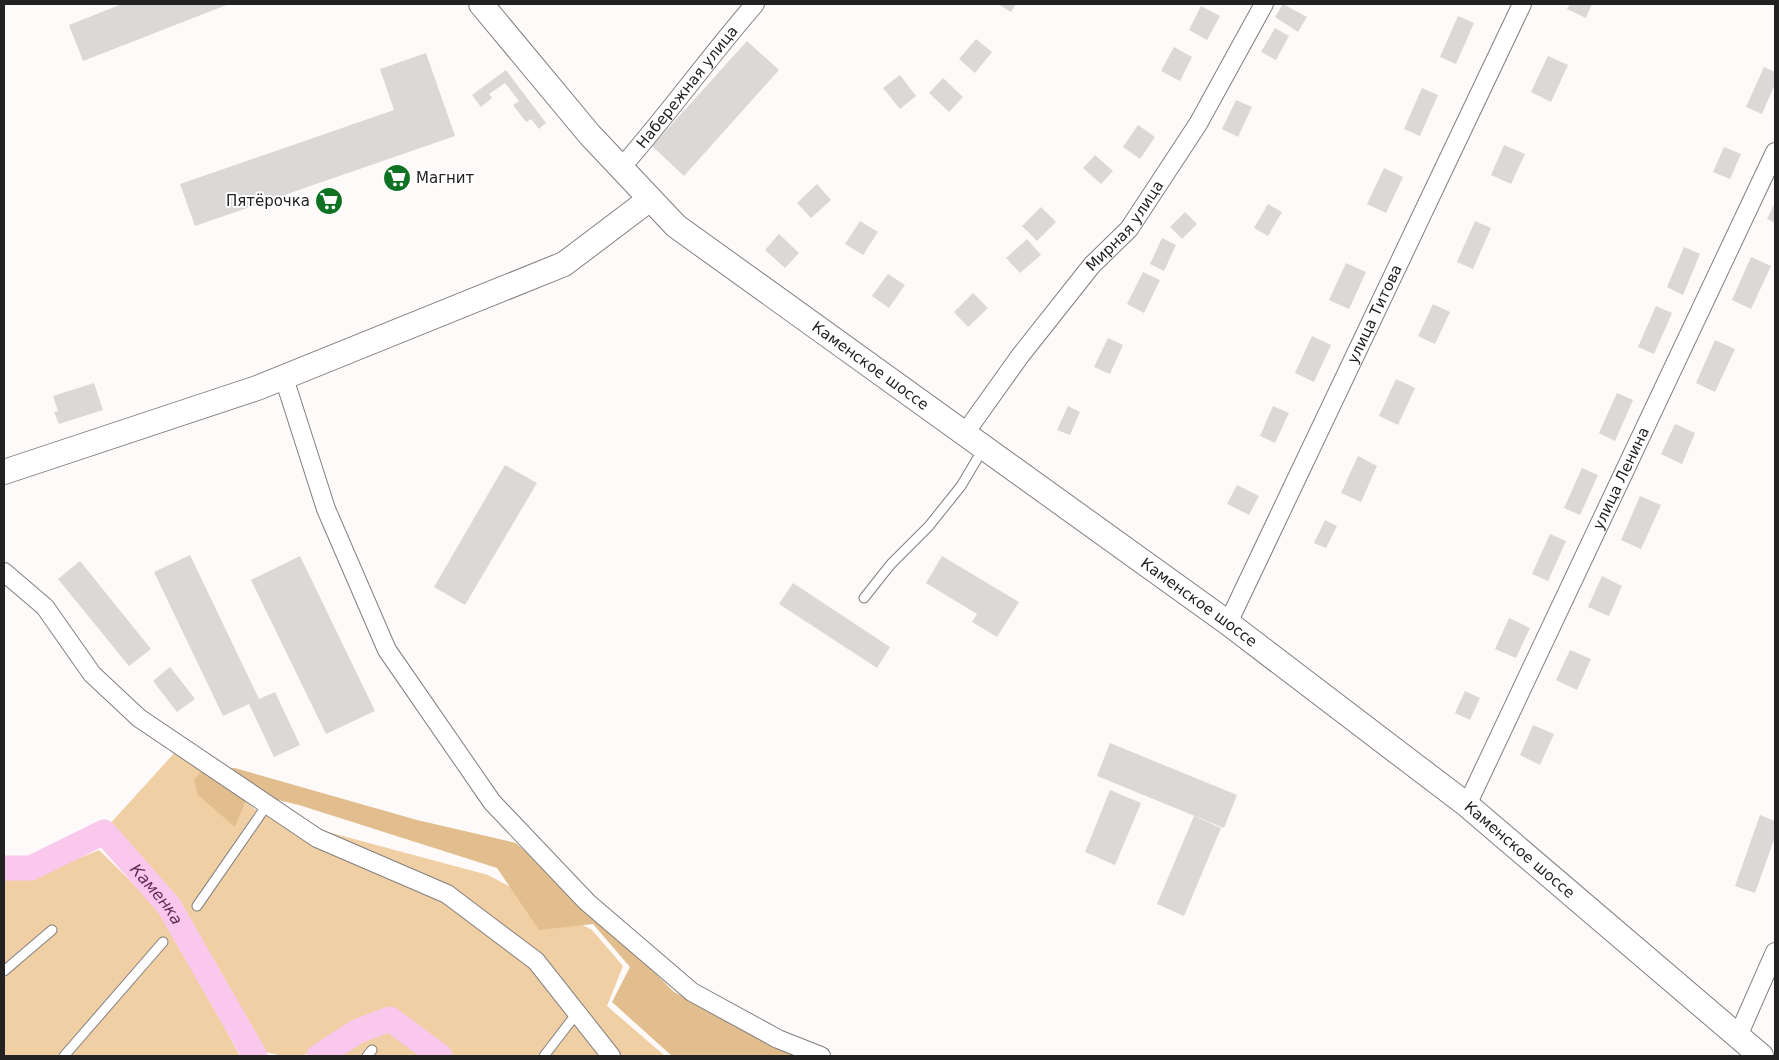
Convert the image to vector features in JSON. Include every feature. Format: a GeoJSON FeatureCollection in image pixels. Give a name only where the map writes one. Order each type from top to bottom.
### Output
{"type":"FeatureCollection","features":[{"type":"Feature","properties":{"kind":"street","name":"Каменское шоссе"},"geometry":{"type":"LineString","coordinates":[[481,4],[620,169],[676,226],[827,337],[965,433],[1228,623],[1467,804],[1762,1056]]}},
{"type":"Feature","properties":{"kind":"street","name":"Набережная улица"},"geometry":{"type":"LineString","coordinates":[[620,169],[648,137],[706,61],[755,4]]}},
{"type":"Feature","properties":{"kind":"street","name":"Мирная улица"},"geometry":{"type":"LineString","coordinates":[[965,433],[1020,356],[1092,265],[1129,229],[1198,124],[1264,4]]}},
{"type":"Feature","properties":{"kind":"street","name":"улица Титова"},"geometry":{"type":"LineString","coordinates":[[1228,623],[1522,4]]}},
{"type":"Feature","properties":{"kind":"street","name":"улица Ленина"},"geometry":{"type":"LineString","coordinates":[[1467,804],[1775,152]]}},
{"type":"Feature","properties":{"kind":"street"},"geometry":{"type":"LineString","coordinates":[[4,472],[284,378],[564,264],[650,199]]}},
{"type":"Feature","properties":{"kind":"street"},"geometry":{"type":"LineString","coordinates":[[284,378],[326,509],[387,650],[492,802],[587,902],[692,992],[778,1039],[821,1056]]}},
{"type":"Feature","properties":{"kind":"street"},"geometry":{"type":"LineString","coordinates":[[4,572],[45,607],[92,674],[139,718],[317,838],[447,894],[536,961],[611,1056]]}},
{"type":"Feature","properties":{"kind":"street"},"geometry":{"type":"LineString","coordinates":[[1738,1036],[1775,952]]}},
{"type":"Feature","properties":{"kind":"lane"},"geometry":{"type":"LineString","coordinates":[[864,598],[891,564],[930,526],[961,486],[984,447]]}},
{"type":"Feature","properties":{"kind":"lane"},"geometry":{"type":"LineString","coordinates":[[197,906],[267,805]]}},
{"type":"Feature","properties":{"kind":"lane"},"geometry":{"type":"LineString","coordinates":[[4,971],[52,930]]}},
{"type":"Feature","properties":{"kind":"lane"},"geometry":{"type":"LineString","coordinates":[[64,1056],[162,942]]}},
{"type":"Feature","properties":{"kind":"lane"},"geometry":{"type":"LineString","coordinates":[[544,1056],[578,1013]]}},
{"type":"Feature","properties":{"kind":"shaded area"},"geometry":{"type":"Polygon","coordinates":[[[178,749],[261,814],[488,875],[592,930],[623,966],[607,1006],[665,1056],[450,1056],[394,1014],[357,1021],[303,1056],[283,1056],[261,1051],[173,897],[107,827],[178,749]]]}},
{"type":"Feature","properties":{"kind":"shaded area"},"geometry":{"type":"Polygon","coordinates":[[[235,768],[417,820],[516,843],[591,909],[674,992],[803,1056],[672,1056],[612,1002],[630,967],[593,924],[539,930],[497,868],[299,805],[249,793],[235,827],[198,795],[194,780],[203,769],[235,768]]]}},
{"type":"Feature","properties":{"kind":"shaded area"},"geometry":{"type":"Polygon","coordinates":[[[99,850],[162,912],[240,1056],[4,1056],[4,878],[36,876],[99,850]]]}},
{"type":"Feature","properties":{"kind":"shaded area"},"geometry":{"type":"Polygon","coordinates":[[[389,1028],[426,1056],[336,1056],[363,1038],[389,1028]]]}},
{"type":"Feature","properties":{"kind":"building"},"geometry":{"type":"Polygon","coordinates":[[[122,4],[229,4],[83,61],[69,25],[122,4]]]}},
{"type":"Feature","properties":{"kind":"building"},"geometry":{"type":"Polygon","coordinates":[[[998,4],[1016,4],[1011,12],[998,4]]]}},
{"type":"Feature","properties":{"kind":"building"},"geometry":{"type":"Polygon","coordinates":[[[1283,4],[1307,17],[1298,32],[1275,17],[1283,4]]]}},
{"type":"Feature","properties":{"kind":"building"},"geometry":{"type":"Polygon","coordinates":[[[1570,4],[1592,4],[1586,18],[1567,9],[1570,4]]]}},
{"type":"Feature","properties":{"kind":"building"},"geometry":{"type":"Polygon","coordinates":[[[1201,6],[1220,16],[1207,40],[1189,30],[1201,6]]]}},
{"type":"Feature","properties":{"kind":"building"},"geometry":{"type":"Polygon","coordinates":[[[1458,16],[1474,23],[1456,64],[1440,57],[1458,16]]]}},
{"type":"Feature","properties":{"kind":"building"},"geometry":{"type":"Polygon","coordinates":[[[1275,28],[1289,36],[1276,60],[1261,52],[1275,28]]]}},
{"type":"Feature","properties":{"kind":"building"},"geometry":{"type":"Polygon","coordinates":[[[976,39],[992,52],[975,73],[959,59],[976,39]]]}},
{"type":"Feature","properties":{"kind":"building"},"geometry":{"type":"Polygon","coordinates":[[[747,41],[779,70],[684,176],[652,146],[747,41]]]}},
{"type":"Feature","properties":{"kind":"building"},"geometry":{"type":"Polygon","coordinates":[[[1174,47],[1192,57],[1180,81],[1161,71],[1174,47]]]}},
{"type":"Feature","properties":{"kind":"building"},"geometry":{"type":"Polygon","coordinates":[[[426,53],[455,136],[195,226],[180,184],[394,110],[380,69],[426,53]]]}},
{"type":"Feature","properties":{"kind":"building"},"geometry":{"type":"Polygon","coordinates":[[[1548,56],[1568,65],[1551,102],[1531,92],[1548,56]]]}},
{"type":"Feature","properties":{"kind":"building"},"geometry":{"type":"Polygon","coordinates":[[[1764,67],[1775,72],[1775,84],[1762,114],[1746,107],[1764,67]]]}},
{"type":"Feature","properties":{"kind":"building"},"geometry":{"type":"Polygon","coordinates":[[[506,70],[546,123],[539,129],[531,119],[526,122],[513,105],[519,101],[505,83],[489,94],[492,98],[481,107],[472,95],[506,70]]]}},
{"type":"Feature","properties":{"kind":"building"},"geometry":{"type":"Polygon","coordinates":[[[900,75],[916,96],[900,109],[883,88],[900,75]]]}},
{"type":"Feature","properties":{"kind":"building"},"geometry":{"type":"Polygon","coordinates":[[[943,78],[963,97],[949,112],[929,93],[943,78]]]}},
{"type":"Feature","properties":{"kind":"building"},"geometry":{"type":"Polygon","coordinates":[[[1422,88],[1438,95],[1420,136],[1404,129],[1422,88]]]}},
{"type":"Feature","properties":{"kind":"building"},"geometry":{"type":"Polygon","coordinates":[[[1236,100],[1252,107],[1238,137],[1222,129],[1236,100]]]}},
{"type":"Feature","properties":{"kind":"building"},"geometry":{"type":"Polygon","coordinates":[[[1138,125],[1155,137],[1140,159],[1123,147],[1138,125]]]}},
{"type":"Feature","properties":{"kind":"building"},"geometry":{"type":"Polygon","coordinates":[[[1504,145],[1525,154],[1511,184],[1491,175],[1504,145]]]}},
{"type":"Feature","properties":{"kind":"building"},"geometry":{"type":"Polygon","coordinates":[[[1724,147],[1741,154],[1730,179],[1713,172],[1724,147]]]}},
{"type":"Feature","properties":{"kind":"building"},"geometry":{"type":"Polygon","coordinates":[[[1095,155],[1113,171],[1101,184],[1083,168],[1095,155]]]}},
{"type":"Feature","properties":{"kind":"building"},"geometry":{"type":"Polygon","coordinates":[[[1384,168],[1403,177],[1386,213],[1367,204],[1384,168]]]}},
{"type":"Feature","properties":{"kind":"building"},"geometry":{"type":"Polygon","coordinates":[[[817,184],[831,200],[811,218],[797,203],[817,184]]]}},
{"type":"Feature","properties":{"kind":"building"},"geometry":{"type":"Polygon","coordinates":[[[1775,202],[1775,223],[1767,219],[1775,202]]]}},
{"type":"Feature","properties":{"kind":"building"},"geometry":{"type":"Polygon","coordinates":[[[1268,204],[1282,212],[1268,236],[1254,228],[1268,204]]]}},
{"type":"Feature","properties":{"kind":"building"},"geometry":{"type":"Polygon","coordinates":[[[1041,207],[1056,222],[1037,241],[1022,226],[1041,207]]]}},
{"type":"Feature","properties":{"kind":"building"},"geometry":{"type":"Polygon","coordinates":[[[1185,212],[1197,224],[1182,239],[1170,227],[1185,212]]]}},
{"type":"Feature","properties":{"kind":"building"},"geometry":{"type":"Polygon","coordinates":[[[860,221],[878,232],[863,255],[845,244],[860,221]]]}},
{"type":"Feature","properties":{"kind":"building"},"geometry":{"type":"Polygon","coordinates":[[[1475,221],[1491,228],[1473,269],[1457,262],[1475,221]]]}},
{"type":"Feature","properties":{"kind":"building"},"geometry":{"type":"Polygon","coordinates":[[[779,234],[799,253],[785,268],[765,250],[779,234]]]}},
{"type":"Feature","properties":{"kind":"building"},"geometry":{"type":"Polygon","coordinates":[[[1162,238],[1176,245],[1164,271],[1150,264],[1162,238]]]}},
{"type":"Feature","properties":{"kind":"building"},"geometry":{"type":"Polygon","coordinates":[[[1027,239],[1041,255],[1020,273],[1006,258],[1027,239]]]}},
{"type":"Feature","properties":{"kind":"building"},"geometry":{"type":"Polygon","coordinates":[[[1684,247],[1700,254],[1683,295],[1667,287],[1684,247]]]}},
{"type":"Feature","properties":{"kind":"building"},"geometry":{"type":"Polygon","coordinates":[[[1751,257],[1771,266],[1751,309],[1732,300],[1751,257]]]}},
{"type":"Feature","properties":{"kind":"building"},"geometry":{"type":"Polygon","coordinates":[[[1346,263],[1366,272],[1349,309],[1329,300],[1346,263]]]}},
{"type":"Feature","properties":{"kind":"building"},"geometry":{"type":"Polygon","coordinates":[[[1143,272],[1160,280],[1144,313],[1127,304],[1143,272]]]}},
{"type":"Feature","properties":{"kind":"building"},"geometry":{"type":"Polygon","coordinates":[[[888,274],[905,285],[889,308],[872,296],[888,274]]]}},
{"type":"Feature","properties":{"kind":"building"},"geometry":{"type":"Polygon","coordinates":[[[973,293],[988,308],[968,327],[954,312],[973,293]]]}},
{"type":"Feature","properties":{"kind":"building"},"geometry":{"type":"Polygon","coordinates":[[[1433,304],[1450,312],[1435,344],[1418,336],[1433,304]]]}},
{"type":"Feature","properties":{"kind":"building"},"geometry":{"type":"Polygon","coordinates":[[[1656,306],[1672,313],[1654,354],[1638,347],[1656,306]]]}},
{"type":"Feature","properties":{"kind":"building"},"geometry":{"type":"Polygon","coordinates":[[[1312,336],[1331,345],[1314,382],[1295,373],[1312,336]]]}},
{"type":"Feature","properties":{"kind":"building"},"geometry":{"type":"Polygon","coordinates":[[[1108,338],[1123,345],[1110,374],[1094,367],[1108,338]]]}},
{"type":"Feature","properties":{"kind":"building"},"geometry":{"type":"Polygon","coordinates":[[[1715,340],[1735,349],[1715,392],[1696,383],[1715,340]]]}},
{"type":"Feature","properties":{"kind":"building"},"geometry":{"type":"Polygon","coordinates":[[[1396,379],[1415,388],[1398,425],[1379,416],[1396,379]]]}},
{"type":"Feature","properties":{"kind":"building"},"geometry":{"type":"Polygon","coordinates":[[[94,383],[103,410],[59,424],[54,412],[58,411],[53,396],[94,383]]]}},
{"type":"Feature","properties":{"kind":"building"},"geometry":{"type":"Polygon","coordinates":[[[1617,393],[1633,400],[1615,441],[1599,433],[1617,393]]]}},
{"type":"Feature","properties":{"kind":"building"},"geometry":{"type":"Polygon","coordinates":[[[1068,406],[1080,412],[1070,435],[1057,430],[1068,406]]]}},
{"type":"Feature","properties":{"kind":"building"},"geometry":{"type":"Polygon","coordinates":[[[1273,406],[1289,413],[1275,443],[1260,436],[1273,406]]]}},
{"type":"Feature","properties":{"kind":"building"},"geometry":{"type":"Polygon","coordinates":[[[1675,424],[1695,433],[1682,464],[1661,454],[1675,424]]]}},
{"type":"Feature","properties":{"kind":"building"},"geometry":{"type":"Polygon","coordinates":[[[1358,456],[1377,466],[1361,502],[1341,493],[1358,456]]]}},
{"type":"Feature","properties":{"kind":"building"},"geometry":{"type":"Polygon","coordinates":[[[505,465],[537,483],[465,605],[434,587],[505,465]]]}},
{"type":"Feature","properties":{"kind":"building"},"geometry":{"type":"Polygon","coordinates":[[[1582,468],[1598,475],[1580,515],[1564,508],[1582,468]]]}},
{"type":"Feature","properties":{"kind":"building"},"geometry":{"type":"Polygon","coordinates":[[[1237,485],[1259,496],[1249,515],[1227,504],[1237,485]]]}},
{"type":"Feature","properties":{"kind":"building"},"geometry":{"type":"Polygon","coordinates":[[[1640,496],[1661,505],[1641,549],[1621,540],[1640,496]]]}},
{"type":"Feature","properties":{"kind":"building"},"geometry":{"type":"Polygon","coordinates":[[[1325,520],[1337,526],[1326,548],[1314,543],[1325,520]]]}},
{"type":"Feature","properties":{"kind":"building"},"geometry":{"type":"Polygon","coordinates":[[[1550,534],[1566,541],[1548,581],[1532,574],[1550,534]]]}},
{"type":"Feature","properties":{"kind":"building"},"geometry":{"type":"Polygon","coordinates":[[[190,555],[259,699],[275,692],[300,745],[274,757],[249,704],[223,716],[154,572],[190,555]]]}},
{"type":"Feature","properties":{"kind":"building"},"geometry":{"type":"Polygon","coordinates":[[[300,556],[375,711],[326,734],[251,580],[300,556]]]}},
{"type":"Feature","properties":{"kind":"building"},"geometry":{"type":"Polygon","coordinates":[[[942,556],[1019,602],[997,637],[972,622],[977,614],[926,583],[942,556]]]}},
{"type":"Feature","properties":{"kind":"building"},"geometry":{"type":"Polygon","coordinates":[[[80,561],[151,649],[129,666],[58,579],[80,561]]]}},
{"type":"Feature","properties":{"kind":"building"},"geometry":{"type":"Polygon","coordinates":[[[1602,576],[1622,586],[1609,616],[1588,607],[1602,576]]]}},
{"type":"Feature","properties":{"kind":"building"},"geometry":{"type":"Polygon","coordinates":[[[793,583],[890,647],[877,668],[779,604],[793,583]]]}},
{"type":"Feature","properties":{"kind":"building"},"geometry":{"type":"Polygon","coordinates":[[[1509,618],[1530,628],[1516,658],[1495,649],[1509,618]]]}},
{"type":"Feature","properties":{"kind":"building"},"geometry":{"type":"Polygon","coordinates":[[[1570,650],[1591,659],[1577,690],[1556,680],[1570,650]]]}},
{"type":"Feature","properties":{"kind":"building"},"geometry":{"type":"Polygon","coordinates":[[[170,667],[195,699],[177,712],[153,681],[170,667]]]}},
{"type":"Feature","properties":{"kind":"building"},"geometry":{"type":"Polygon","coordinates":[[[1465,691],[1480,698],[1470,720],[1455,713],[1465,691]]]}},
{"type":"Feature","properties":{"kind":"building"},"geometry":{"type":"Polygon","coordinates":[[[1533,725],[1554,734],[1540,765],[1520,755],[1533,725]]]}},
{"type":"Feature","properties":{"kind":"building"},"geometry":{"type":"Polygon","coordinates":[[[1110,743],[1237,795],[1224,828],[1097,776],[1110,743]]]}},
{"type":"Feature","properties":{"kind":"building"},"geometry":{"type":"Polygon","coordinates":[[[1110,790],[1141,803],[1115,865],[1085,852],[1110,790]]]}},
{"type":"Feature","properties":{"kind":"building"},"geometry":{"type":"Polygon","coordinates":[[[1760,815],[1775,821],[1775,837],[1755,893],[1735,886],[1760,815]]]}},
{"type":"Feature","properties":{"kind":"building"},"geometry":{"type":"Polygon","coordinates":[[[1194,816],[1221,828],[1184,916],[1157,904],[1194,816]]]}},
{"type":"Feature","properties":{"kind":"waterway","name":"Каменка"},"geometry":{"type":"LineString","coordinates":[[4,868],[31,868],[104,832],[169,906],[255,1056]]}},
{"type":"Feature","properties":{"kind":"waterway","name":"Каменка"},"geometry":{"type":"LineString","coordinates":[[319,1056],[358,1031],[390,1019],[440,1056]]}},
{"type":"Feature","properties":{"kind":"place","name":"Магнит"},"geometry":{"type":"Point","coordinates":[397,178]}},
{"type":"Feature","properties":{"kind":"place","name":"Пятёрочка"},"geometry":{"type":"Point","coordinates":[329,201]}}]}
